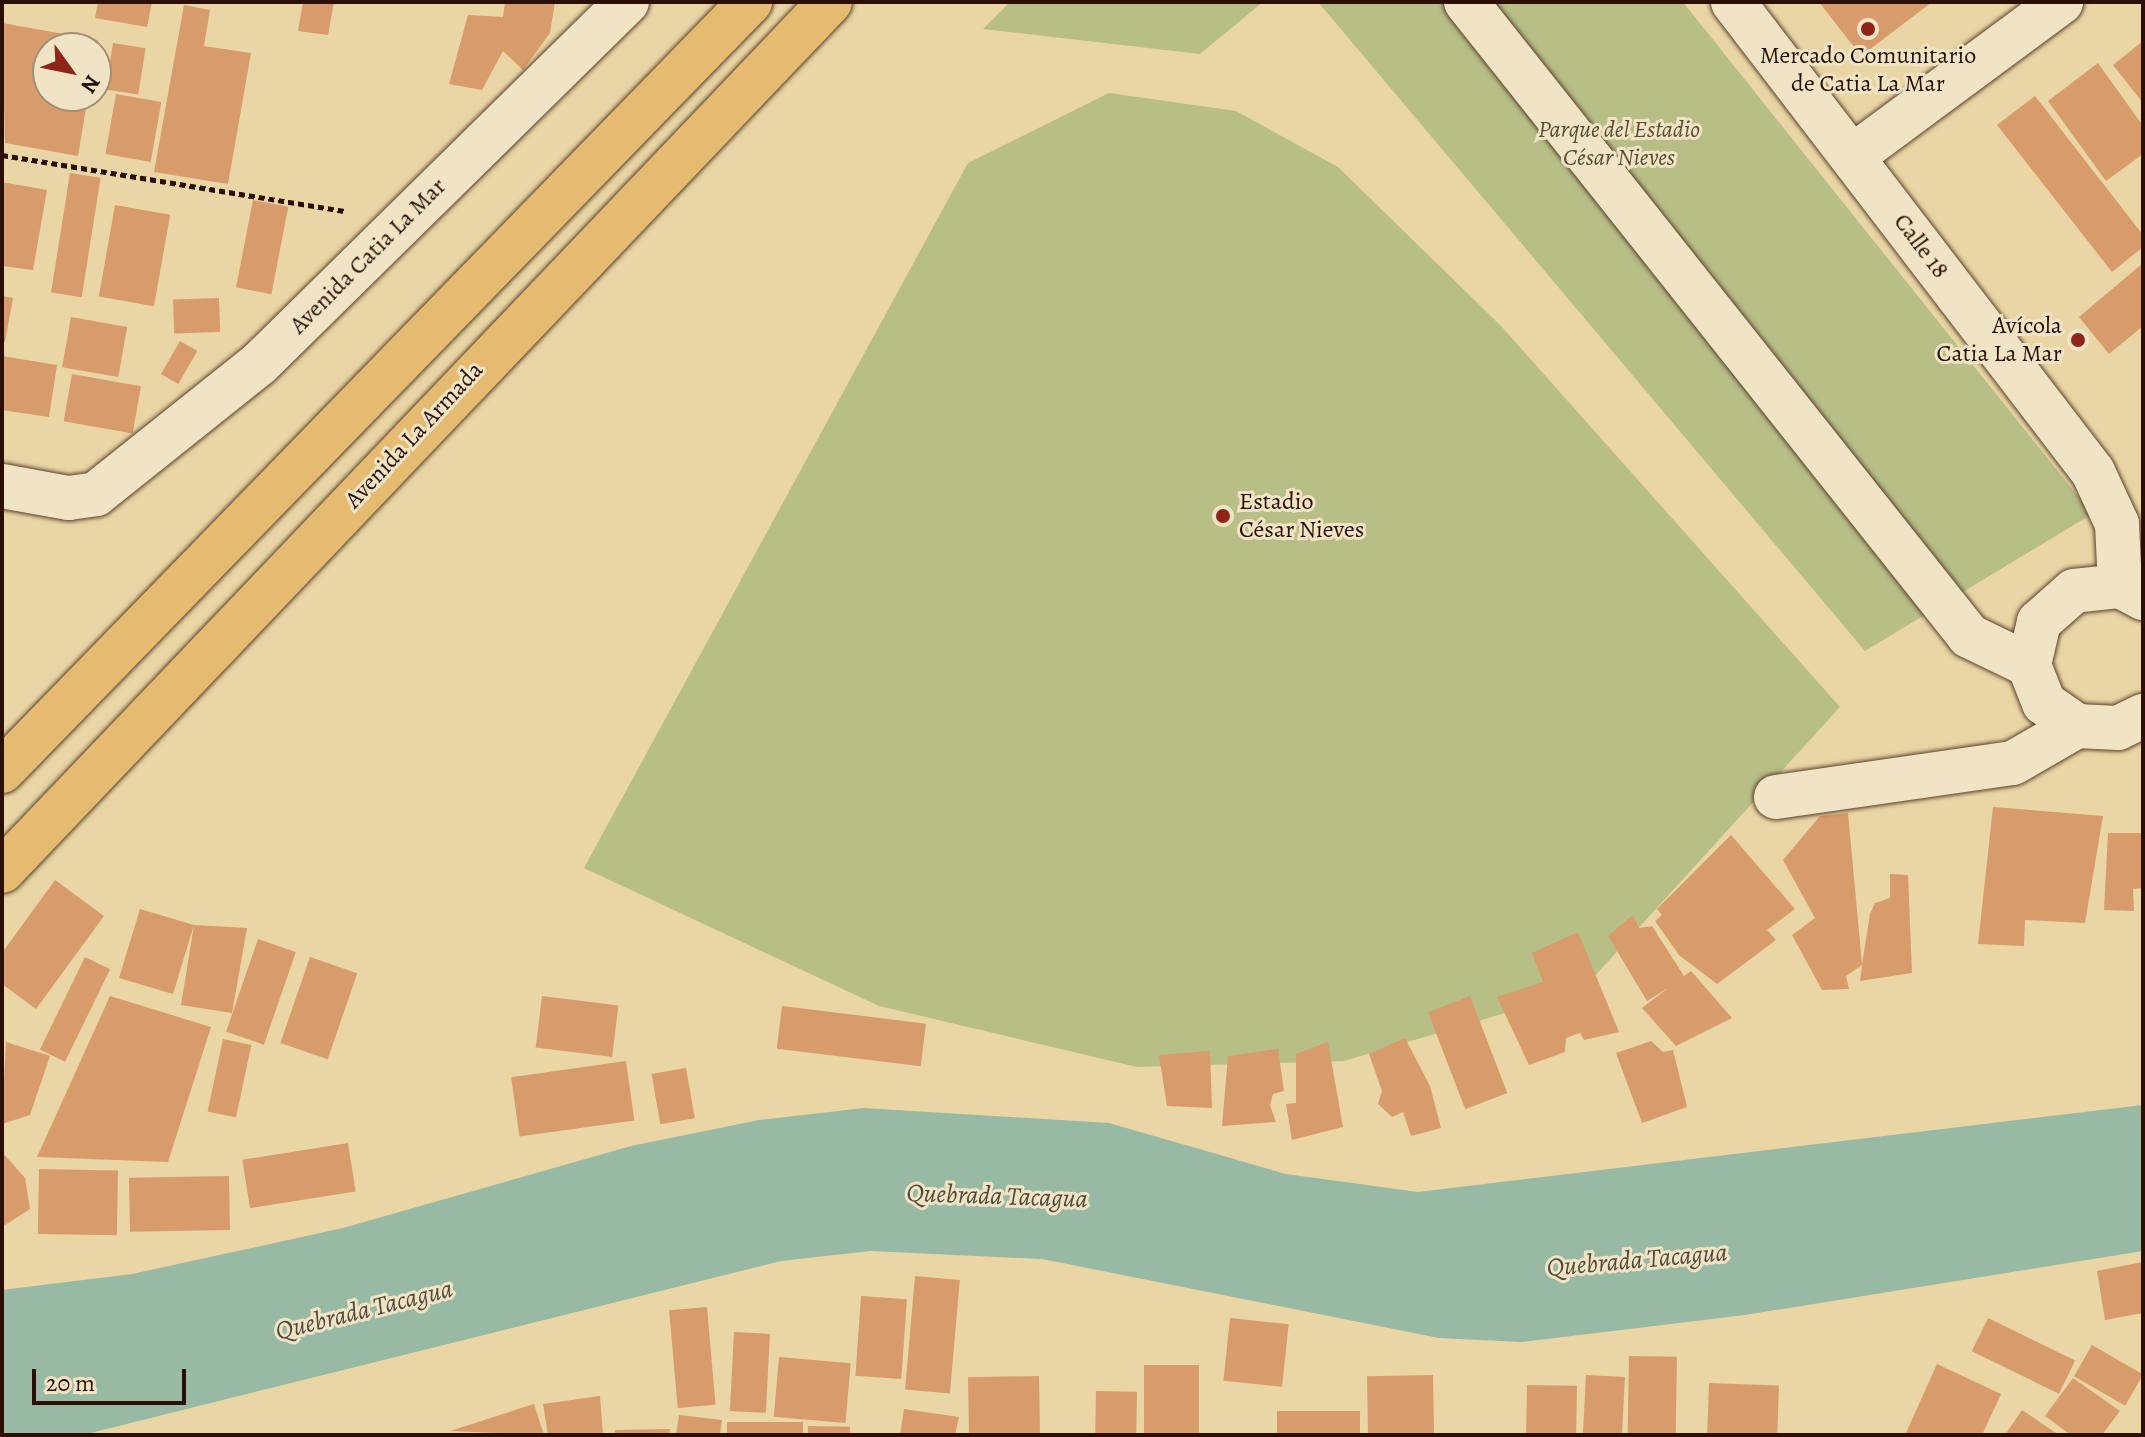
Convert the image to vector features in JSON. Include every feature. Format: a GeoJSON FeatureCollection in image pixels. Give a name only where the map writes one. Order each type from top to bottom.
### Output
{"type":"FeatureCollection","features":[{"type":"Feature","properties":{"kind":"main road"},"geometry":{"type":"LineString","coordinates":[[2,771],[750,2]]}},
{"type":"Feature","properties":{"kind":"main road","name":"Avenida La Armada"},"geometry":{"type":"LineString","coordinates":[[2,871],[830,2]]}},
{"type":"Feature","properties":{"kind":"street","name":"Avenida Catia La Mar"},"geometry":{"type":"LineString","coordinates":[[2,486],[69,498],[96,494],[259,364],[627,2]]}},
{"type":"Feature","properties":{"kind":"street"},"geometry":{"type":"LineString","coordinates":[[1466,2],[1969,636],[2029,665]]}},
{"type":"Feature","properties":{"kind":"street","name":"Calle 18"},"geometry":{"type":"LineString","coordinates":[[1733,2],[2093,472],[2117,524],[2131,592]]}},
{"type":"Feature","properties":{"kind":"street"},"geometry":{"type":"LineString","coordinates":[[1853,156],[2061,2]]}},
{"type":"Feature","properties":{"kind":"street"},"geometry":{"type":"LineString","coordinates":[[2131,592],[2074,591],[2053,603],[2039,622],[2029,665],[2044,703],[2077,726],[2118,728],[2143,716]]}},
{"type":"Feature","properties":{"kind":"street"},"geometry":{"type":"LineString","coordinates":[[1776,797],[2013,763],[2077,726]]}},
{"type":"Feature","properties":{"kind":"path"},"geometry":{"type":"LineString","coordinates":[[2,155],[403,221]]}},
{"type":"Feature","properties":{"kind":"green space"},"geometry":{"type":"Polygon","coordinates":[[[1010,2],[1263,2],[1200,54],[983,29],[1010,2]]]}},
{"type":"Feature","properties":{"kind":"green space","name":"Parque del Estadio César Nieves"},"geometry":{"type":"Polygon","coordinates":[[[1318,2],[1683,2],[2092,514],[1865,651],[1318,2]]]}},
{"type":"Feature","properties":{"kind":"green space","name":"Estadio César Nieves"},"geometry":{"type":"Polygon","coordinates":[[[1109,93],[1236,111],[1338,167],[1501,326],[1840,707],[1582,990],[1344,1061],[1137,1067],[879,1006],[584,868],[968,163],[1109,93]]]}},
{"type":"Feature","properties":{"kind":"water","name":"Quebrada Tacagua"},"geometry":{"type":"Polygon","coordinates":[[[2143,1105],[2143,1251],[1745,1315],[1521,1342],[1439,1338],[1042,1259],[870,1251],[781,1261],[83,1435],[2,1435],[2,1290],[132,1274],[343,1228],[631,1146],[759,1120],[864,1108],[1109,1123],[1286,1174],[1418,1192],[2143,1105]]]}},
{"type":"Feature","properties":{"kind":"building"},"geometry":{"type":"Polygon","coordinates":[[[98,2],[152,2],[147,27],[95,18],[98,2]]]}},
{"type":"Feature","properties":{"kind":"building"},"geometry":{"type":"Polygon","coordinates":[[[303,2],[334,2],[328,35],[298,31],[303,2]]]}},
{"type":"Feature","properties":{"kind":"building"},"geometry":{"type":"Polygon","coordinates":[[[505,2],[555,2],[550,33],[523,70],[503,51],[482,90],[449,84],[468,15],[503,17],[505,2]]]}},
{"type":"Feature","properties":{"kind":"building","name":"Mercado Comunitario de Catia La Mar"},"geometry":{"type":"Polygon","coordinates":[[[1819,2],[1932,2],[1861,56],[1819,2]]]}},
{"type":"Feature","properties":{"kind":"building"},"geometry":{"type":"Polygon","coordinates":[[[184,5],[210,10],[204,46],[251,53],[228,184],[154,172],[184,5]]]}},
{"type":"Feature","properties":{"kind":"building"},"geometry":{"type":"Polygon","coordinates":[[[2,23],[53,32],[32,32],[32,112],[85,112],[78,156],[5,143],[2,23]]]}},
{"type":"Feature","properties":{"kind":"building"},"geometry":{"type":"Polygon","coordinates":[[[2143,41],[2143,103],[2113,65],[2143,41]]]}},
{"type":"Feature","properties":{"kind":"building"},"geometry":{"type":"Polygon","coordinates":[[[113,43],[146,48],[138,95],[112,90],[113,43]]]}},
{"type":"Feature","properties":{"kind":"building"},"geometry":{"type":"Polygon","coordinates":[[[2098,63],[2143,126],[2143,154],[2106,181],[2048,101],[2098,63]]]}},
{"type":"Feature","properties":{"kind":"building"},"geometry":{"type":"Polygon","coordinates":[[[116,94],[161,102],[151,162],[105,154],[116,94]]]}},
{"type":"Feature","properties":{"kind":"building"},"geometry":{"type":"Polygon","coordinates":[[[2035,96],[2143,235],[2143,247],[2112,272],[1997,125],[2035,96]]]}},
{"type":"Feature","properties":{"kind":"building"},"geometry":{"type":"Polygon","coordinates":[[[70,173],[101,178],[82,297],[51,293],[70,173]]]}},
{"type":"Feature","properties":{"kind":"building"},"geometry":{"type":"Polygon","coordinates":[[[2,182],[47,190],[33,270],[2,266],[2,182]]]}},
{"type":"Feature","properties":{"kind":"building"},"geometry":{"type":"Polygon","coordinates":[[[253,200],[288,207],[271,294],[236,287],[253,200]]]}},
{"type":"Feature","properties":{"kind":"building"},"geometry":{"type":"Polygon","coordinates":[[[115,205],[170,215],[154,306],[99,297],[115,205]]]}},
{"type":"Feature","properties":{"kind":"building"},"geometry":{"type":"Polygon","coordinates":[[[2143,263],[2143,326],[2109,354],[2079,317],[2143,263]]]}},
{"type":"Feature","properties":{"kind":"building"},"geometry":{"type":"Polygon","coordinates":[[[2,296],[13,298],[5,342],[2,341],[2,296]]]}},
{"type":"Feature","properties":{"kind":"building"},"geometry":{"type":"Polygon","coordinates":[[[219,298],[220,332],[174,334],[173,300],[219,298]]]}},
{"type":"Feature","properties":{"kind":"building"},"geometry":{"type":"Polygon","coordinates":[[[71,317],[127,327],[118,377],[62,367],[71,317]]]}},
{"type":"Feature","properties":{"kind":"building"},"geometry":{"type":"Polygon","coordinates":[[[180,341],[197,351],[178,384],[161,374],[180,341]]]}},
{"type":"Feature","properties":{"kind":"building"},"geometry":{"type":"Polygon","coordinates":[[[2,356],[57,365],[49,417],[2,410],[2,356]]]}},
{"type":"Feature","properties":{"kind":"building"},"geometry":{"type":"Polygon","coordinates":[[[72,374],[141,386],[133,433],[64,421],[72,374]]]}},
{"type":"Feature","properties":{"kind":"building"},"geometry":{"type":"Polygon","coordinates":[[[1993,807],[2103,816],[2085,923],[2025,920],[2024,946],[1978,944],[1993,807]]]}},
{"type":"Feature","properties":{"kind":"building"},"geometry":{"type":"Polygon","coordinates":[[[1848,813],[1862,964],[1870,914],[1875,903],[1890,898],[1890,874],[1908,875],[1912,973],[1860,981],[1862,965],[1846,976],[1849,989],[1822,990],[1792,935],[1815,918],[1783,860],[1820,816],[1848,813]]]}},
{"type":"Feature","properties":{"kind":"building"},"geometry":{"type":"Polygon","coordinates":[[[2108,833],[2143,833],[2143,888],[2133,889],[2134,911],[2104,910],[2108,833]]]}},
{"type":"Feature","properties":{"kind":"building"},"geometry":{"type":"Polygon","coordinates":[[[1731,835],[1795,909],[1767,930],[1776,940],[1717,984],[1679,955],[1655,921],[1662,915],[1657,909],[1731,835]]]}},
{"type":"Feature","properties":{"kind":"building"},"geometry":{"type":"Polygon","coordinates":[[[55,880],[104,916],[36,1009],[2,984],[2,953],[55,880]]]}},
{"type":"Feature","properties":{"kind":"building"},"geometry":{"type":"Polygon","coordinates":[[[140,909],[194,925],[173,994],[119,978],[140,909]]]}},
{"type":"Feature","properties":{"kind":"building"},"geometry":{"type":"Polygon","coordinates":[[[1633,915],[1639,928],[1652,926],[1684,976],[1691,971],[1732,1018],[1676,1046],[1642,1008],[1668,988],[1647,1001],[1608,936],[1633,915]]]}},
{"type":"Feature","properties":{"kind":"building"},"geometry":{"type":"Polygon","coordinates":[[[194,925],[247,928],[232,1013],[181,1005],[194,925]]]}},
{"type":"Feature","properties":{"kind":"building"},"geometry":{"type":"Polygon","coordinates":[[[1578,932],[1619,1032],[1584,1040],[1580,1033],[1566,1038],[1565,1052],[1529,1065],[1497,997],[1543,982],[1532,953],[1578,932]]]}},
{"type":"Feature","properties":{"kind":"building"},"geometry":{"type":"Polygon","coordinates":[[[258,939],[296,952],[264,1045],[226,1032],[258,939]]]}},
{"type":"Feature","properties":{"kind":"building"},"geometry":{"type":"Polygon","coordinates":[[[85,957],[110,969],[65,1062],[40,1050],[85,957]]]}},
{"type":"Feature","properties":{"kind":"building"},"geometry":{"type":"Polygon","coordinates":[[[310,957],[357,973],[328,1059],[280,1043],[310,957]]]}},
{"type":"Feature","properties":{"kind":"building"},"geometry":{"type":"Polygon","coordinates":[[[110,996],[211,1027],[168,1162],[37,1157],[110,996]]]}},
{"type":"Feature","properties":{"kind":"building"},"geometry":{"type":"Polygon","coordinates":[[[542,996],[618,1005],[612,1057],[536,1048],[542,996]]]}},
{"type":"Feature","properties":{"kind":"building"},"geometry":{"type":"Polygon","coordinates":[[[1470,996],[1507,1093],[1465,1109],[1428,1012],[1470,996]]]}},
{"type":"Feature","properties":{"kind":"building"},"geometry":{"type":"Polygon","coordinates":[[[782,1006],[926,1024],[921,1066],[777,1049],[782,1006]]]}},
{"type":"Feature","properties":{"kind":"building"},"geometry":{"type":"Polygon","coordinates":[[[1405,1038],[1430,1086],[1441,1128],[1411,1136],[1403,1112],[1392,1117],[1378,1104],[1382,1091],[1369,1054],[1405,1038]]]}},
{"type":"Feature","properties":{"kind":"building"},"geometry":{"type":"Polygon","coordinates":[[[223,1039],[251,1045],[236,1117],[208,1111],[223,1039]]]}},
{"type":"Feature","properties":{"kind":"building"},"geometry":{"type":"Polygon","coordinates":[[[1651,1041],[1663,1052],[1673,1050],[1687,1107],[1642,1123],[1616,1053],[1651,1041]]]}},
{"type":"Feature","properties":{"kind":"building"},"geometry":{"type":"Polygon","coordinates":[[[6,1042],[50,1056],[30,1115],[2,1124],[6,1042]]]}},
{"type":"Feature","properties":{"kind":"building"},"geometry":{"type":"Polygon","coordinates":[[[1328,1042],[1343,1127],[1292,1140],[1286,1104],[1296,1103],[1296,1054],[1328,1042]]]}},
{"type":"Feature","properties":{"kind":"building"},"geometry":{"type":"Polygon","coordinates":[[[1278,1049],[1284,1091],[1273,1094],[1270,1105],[1276,1122],[1222,1126],[1228,1056],[1278,1049]]]}},
{"type":"Feature","properties":{"kind":"building"},"geometry":{"type":"Polygon","coordinates":[[[1210,1051],[1212,1108],[1167,1106],[1159,1055],[1210,1051]]]}},
{"type":"Feature","properties":{"kind":"building"},"geometry":{"type":"Polygon","coordinates":[[[626,1061],[634,1120],[519,1137],[511,1077],[626,1061]]]}},
{"type":"Feature","properties":{"kind":"building"},"geometry":{"type":"Polygon","coordinates":[[[686,1068],[695,1118],[660,1124],[652,1074],[686,1068]]]}},
{"type":"Feature","properties":{"kind":"building"},"geometry":{"type":"Polygon","coordinates":[[[348,1143],[356,1191],[250,1208],[242,1160],[348,1143]]]}},
{"type":"Feature","properties":{"kind":"building"},"geometry":{"type":"Polygon","coordinates":[[[2,1152],[25,1178],[30,1209],[2,1227],[2,1152]]]}},
{"type":"Feature","properties":{"kind":"building"},"geometry":{"type":"Polygon","coordinates":[[[39,1169],[118,1170],[117,1235],[38,1234],[39,1169]]]}},
{"type":"Feature","properties":{"kind":"building"},"geometry":{"type":"Polygon","coordinates":[[[229,1176],[230,1230],[130,1232],[129,1178],[229,1176]]]}},
{"type":"Feature","properties":{"kind":"building"},"geometry":{"type":"Polygon","coordinates":[[[2143,1262],[2143,1313],[2105,1320],[2097,1271],[2143,1262]]]}},
{"type":"Feature","properties":{"kind":"building"},"geometry":{"type":"Polygon","coordinates":[[[915,1276],[960,1280],[950,1393],[905,1390],[915,1276]]]}},
{"type":"Feature","properties":{"kind":"building"},"geometry":{"type":"Polygon","coordinates":[[[861,1296],[907,1299],[901,1379],[855,1376],[861,1296]]]}},
{"type":"Feature","properties":{"kind":"building"},"geometry":{"type":"Polygon","coordinates":[[[707,1307],[716,1405],[678,1408],[669,1310],[707,1307]]]}},
{"type":"Feature","properties":{"kind":"building"},"geometry":{"type":"Polygon","coordinates":[[[1230,1318],[1289,1324],[1282,1387],[1223,1381],[1230,1318]]]}},
{"type":"Feature","properties":{"kind":"building"},"geometry":{"type":"Polygon","coordinates":[[[1988,1318],[2075,1361],[2059,1394],[1972,1351],[1988,1318]]]}},
{"type":"Feature","properties":{"kind":"building"},"geometry":{"type":"Polygon","coordinates":[[[734,1332],[770,1334],[766,1413],[730,1411],[734,1332]]]}},
{"type":"Feature","properties":{"kind":"building"},"geometry":{"type":"Polygon","coordinates":[[[2092,1345],[2143,1374],[2125,1406],[2074,1376],[2092,1345]]]}},
{"type":"Feature","properties":{"kind":"building"},"geometry":{"type":"Polygon","coordinates":[[[1629,1356],[1677,1357],[1676,1435],[1628,1435],[1629,1356]]]}},
{"type":"Feature","properties":{"kind":"building"},"geometry":{"type":"Polygon","coordinates":[[[779,1357],[851,1363],[845,1423],[774,1417],[779,1357]]]}},
{"type":"Feature","properties":{"kind":"building"},"geometry":{"type":"Polygon","coordinates":[[[1937,1364],[2001,1394],[1982,1435],[1905,1435],[1937,1364]]]}},
{"type":"Feature","properties":{"kind":"building"},"geometry":{"type":"Polygon","coordinates":[[[1144,1365],[1199,1365],[1199,1435],[1144,1435],[1144,1365]]]}},
{"type":"Feature","properties":{"kind":"building"},"geometry":{"type":"Polygon","coordinates":[[[1433,1375],[1434,1435],[1368,1435],[1367,1376],[1433,1375]]]}},
{"type":"Feature","properties":{"kind":"building"},"geometry":{"type":"Polygon","coordinates":[[[1586,1375],[1625,1377],[1622,1435],[1583,1435],[1586,1375]]]}},
{"type":"Feature","properties":{"kind":"building"},"geometry":{"type":"Polygon","coordinates":[[[1039,1376],[1040,1435],[969,1435],[968,1377],[1039,1376]]]}},
{"type":"Feature","properties":{"kind":"building"},"geometry":{"type":"Polygon","coordinates":[[[2073,1378],[2120,1411],[2102,1435],[2071,1435],[2045,1416],[2073,1378]]]}},
{"type":"Feature","properties":{"kind":"building"},"geometry":{"type":"Polygon","coordinates":[[[1709,1383],[1779,1385],[1777,1435],[1707,1435],[1709,1383]]]}},
{"type":"Feature","properties":{"kind":"building"},"geometry":{"type":"Polygon","coordinates":[[[1527,1385],[1577,1386],[1576,1435],[1526,1435],[1527,1385]]]}},
{"type":"Feature","properties":{"kind":"building"},"geometry":{"type":"Polygon","coordinates":[[[1096,1391],[1137,1392],[1136,1435],[1095,1435],[1096,1391]]]}},
{"type":"Feature","properties":{"kind":"building"},"geometry":{"type":"Polygon","coordinates":[[[600,1396],[603,1435],[548,1435],[543,1404],[600,1396]]]}},
{"type":"Feature","properties":{"kind":"building"},"geometry":{"type":"Polygon","coordinates":[[[534,1404],[544,1435],[450,1431],[534,1404]]]}},
{"type":"Feature","properties":{"kind":"building"},"geometry":{"type":"Polygon","coordinates":[[[904,1409],[959,1417],[955,1435],[900,1435],[904,1409]]]}},
{"type":"Feature","properties":{"kind":"building"},"geometry":{"type":"Polygon","coordinates":[[[2022,1410],[2059,1435],[2005,1435],[2022,1410]]]}},
{"type":"Feature","properties":{"kind":"building"},"geometry":{"type":"Polygon","coordinates":[[[1277,1411],[1360,1411],[1360,1435],[1277,1435],[1277,1411]]]}},
{"type":"Feature","properties":{"kind":"building"},"geometry":{"type":"Polygon","coordinates":[[[679,1415],[722,1420],[720,1435],[676,1435],[679,1415]]]}},
{"type":"Feature","properties":{"kind":"building"},"geometry":{"type":"Polygon","coordinates":[[[727,1422],[803,1422],[803,1435],[727,1435],[727,1422]]]}},
{"type":"Feature","properties":{"kind":"building"},"geometry":{"type":"Polygon","coordinates":[[[808,1426],[850,1427],[850,1435],[808,1435],[808,1426]]]}},
{"type":"Feature","properties":{"kind":"building"},"geometry":{"type":"Polygon","coordinates":[[[670,1429],[669,1435],[615,1435],[615,1430],[670,1429]]]}},
{"type":"Feature","properties":{"kind":"place","name":"Mercado Comunitario de Catia La Mar"},"geometry":{"type":"Point","coordinates":[1868,29]}},
{"type":"Feature","properties":{"kind":"place","name":"Avícola Catia La Mar"},"geometry":{"type":"Point","coordinates":[2078,340]}},
{"type":"Feature","properties":{"kind":"place","name":"Estadio César Nieves"},"geometry":{"type":"Point","coordinates":[1223,516]}}]}
